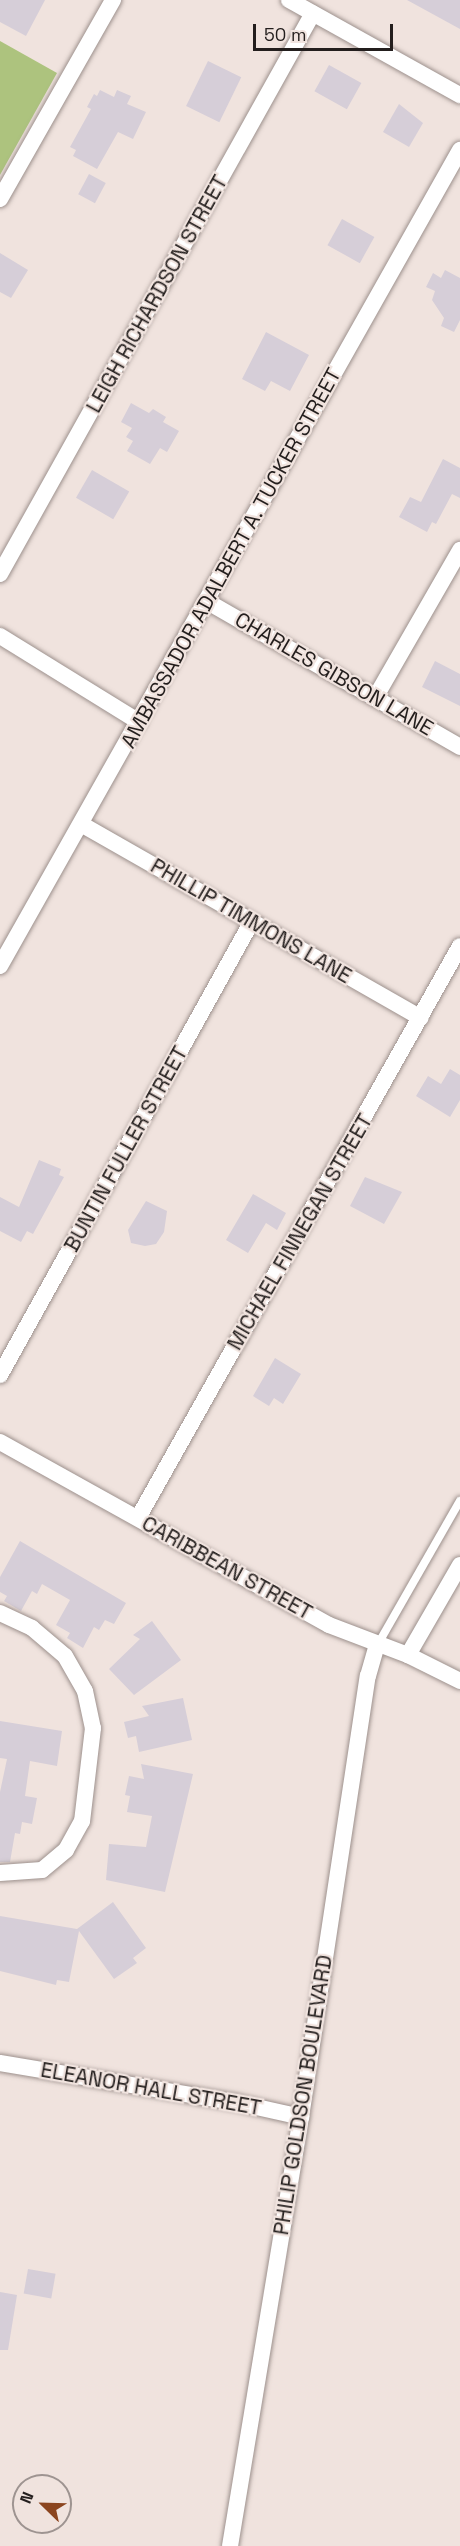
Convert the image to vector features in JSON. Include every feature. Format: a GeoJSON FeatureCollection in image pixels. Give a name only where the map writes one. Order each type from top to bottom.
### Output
{"type":"FeatureCollection","features":[{"type":"Feature","properties":{"kind":"street"},"geometry":{"type":"LineString","coordinates":[[0,199],[113,0]]}},
{"type":"Feature","properties":{"kind":"street"},"geometry":{"type":"LineString","coordinates":[[289,0],[460,95]]}},
{"type":"Feature","properties":{"kind":"street","name":"LEIGH RICHARDSON STREET"},"geometry":{"type":"LineString","coordinates":[[0,574],[313,13]]}},
{"type":"Feature","properties":{"kind":"street","name":"AMBASSADOR ADALBERT A. TUCKER STREET"},"geometry":{"type":"LineString","coordinates":[[0,966],[208,602],[460,150]]}},
{"type":"Feature","properties":{"kind":"street"},"geometry":{"type":"LineString","coordinates":[[375,698],[460,550]]}},
{"type":"Feature","properties":{"kind":"street","name":"CHARLES GIBSON LANE"},"geometry":{"type":"LineString","coordinates":[[208,602],[460,747]]}},
{"type":"Feature","properties":{"kind":"street"},"geometry":{"type":"LineString","coordinates":[[0,636],[139,722]]}},
{"type":"Feature","properties":{"kind":"street","name":"PHILLIP TIMMONS LANE"},"geometry":{"type":"LineString","coordinates":[[81,824],[421,1018]]}},
{"type":"Feature","properties":{"kind":"street","name":"BUNTIN FULLER STREET"},"geometry":{"type":"LineString","coordinates":[[0,1375],[251,923]]}},
{"type":"Feature","properties":{"kind":"street","name":"MICHAEL FINNEGAN STREET"},"geometry":{"type":"LineString","coordinates":[[138,1518],[460,946]]}},
{"type":"Feature","properties":{"kind":"street","name":"CARIBBEAN STREET"},"geometry":{"type":"LineString","coordinates":[[0,1442],[329,1625],[408,1655],[460,1681]]}},
{"type":"Feature","properties":{"kind":"street"},"geometry":{"type":"LineString","coordinates":[[408,1655],[460,1564]]}},
{"type":"Feature","properties":{"kind":"street"},"geometry":{"type":"LineString","coordinates":[[0,1613],[33,1628],[65,1656],[85,1691],[93,1728],[82,1821],[66,1850],[42,1870],[0,1873]]}},
{"type":"Feature","properties":{"kind":"street","name":"PHILIP GOLDSON BOULEVARD"},"geometry":{"type":"LineString","coordinates":[[230,2546],[301,2117],[368,1676],[377,1645]]}},
{"type":"Feature","properties":{"kind":"street","name":"ELEANOR HALL STREET"},"geometry":{"type":"LineString","coordinates":[[0,2064],[234,2102],[301,2117]]}},
{"type":"Feature","properties":{"kind":"lane"},"geometry":{"type":"LineString","coordinates":[[377,1645],[460,1501]]}},
{"type":"Feature","properties":{"kind":"green space"},"geometry":{"type":"Polygon","coordinates":[[[0,41],[57,73],[0,175],[0,41]]]}},
{"type":"Feature","properties":{"kind":"building"},"geometry":{"type":"Polygon","coordinates":[[[0,0],[45,0],[26,36],[0,22],[0,0]]]}},
{"type":"Feature","properties":{"kind":"building"},"geometry":{"type":"Polygon","coordinates":[[[407,0],[460,0],[460,29],[407,0]]]}},
{"type":"Feature","properties":{"kind":"building"},"geometry":{"type":"Polygon","coordinates":[[[208,61],[241,77],[219,122],[186,106],[208,61]]]}},
{"type":"Feature","properties":{"kind":"building"},"geometry":{"type":"Polygon","coordinates":[[[329,65],[361,83],[347,109],[314,91],[329,65]]]}},
{"type":"Feature","properties":{"kind":"building"},"geometry":{"type":"Polygon","coordinates":[[[100,90],[114,97],[117,90],[131,96],[127,104],[146,112],[133,139],[118,132],[97,169],[73,156],[76,150],[70,147],[91,109],[87,107],[94,94],[97,96],[100,90]]]}},
{"type":"Feature","properties":{"kind":"building"},"geometry":{"type":"Polygon","coordinates":[[[399,104],[423,123],[409,147],[383,132],[399,104]]]}},
{"type":"Feature","properties":{"kind":"building"},"geometry":{"type":"Polygon","coordinates":[[[89,174],[106,183],[95,203],[78,194],[89,174]]]}},
{"type":"Feature","properties":{"kind":"building"},"geometry":{"type":"Polygon","coordinates":[[[342,219],[374,237],[360,263],[327,245],[342,219]]]}},
{"type":"Feature","properties":{"kind":"building"},"geometry":{"type":"Polygon","coordinates":[[[0,253],[28,270],[11,298],[0,292],[0,253]]]}},
{"type":"Feature","properties":{"kind":"building"},"geometry":{"type":"Polygon","coordinates":[[[445,270],[460,278],[460,320],[454,332],[441,326],[444,318],[432,300],[435,291],[426,287],[433,273],[441,278],[445,270]]]}},
{"type":"Feature","properties":{"kind":"building"},"geometry":{"type":"Polygon","coordinates":[[[266,332],[309,355],[290,391],[271,381],[265,391],[242,379],[266,332]]]}},
{"type":"Feature","properties":{"kind":"building"},"geometry":{"type":"Polygon","coordinates":[[[131,403],[149,413],[153,409],[166,417],[163,422],[179,431],[167,452],[160,448],[150,464],[127,451],[133,441],[126,437],[132,428],[121,422],[131,403]]]}},
{"type":"Feature","properties":{"kind":"building"},"geometry":{"type":"Polygon","coordinates":[[[443,459],[460,468],[460,498],[452,494],[436,524],[432,522],[427,532],[399,517],[410,497],[421,502],[443,459]]]}},
{"type":"Feature","properties":{"kind":"building"},"geometry":{"type":"Polygon","coordinates":[[[92,470],[129,492],[113,519],[76,498],[92,470]]]}},
{"type":"Feature","properties":{"kind":"building"},"geometry":{"type":"Polygon","coordinates":[[[435,661],[460,674],[460,706],[422,687],[435,661]]]}},
{"type":"Feature","properties":{"kind":"building"},"geometry":{"type":"Polygon","coordinates":[[[450,1069],[460,1075],[460,1100],[450,1117],[416,1096],[428,1076],[441,1084],[450,1069]]]}},
{"type":"Feature","properties":{"kind":"building"},"geometry":{"type":"Polygon","coordinates":[[[39,1160],[61,1169],[59,1175],[64,1177],[33,1234],[27,1231],[21,1242],[0,1231],[0,1197],[19,1207],[39,1160]]]}},
{"type":"Feature","properties":{"kind":"building"},"geometry":{"type":"Polygon","coordinates":[[[365,1177],[402,1192],[384,1224],[350,1206],[365,1177]]]}},
{"type":"Feature","properties":{"kind":"building"},"geometry":{"type":"Polygon","coordinates":[[[253,1194],[286,1213],[277,1230],[266,1223],[248,1253],[226,1240],[253,1194]]]}},
{"type":"Feature","properties":{"kind":"building"},"geometry":{"type":"Polygon","coordinates":[[[146,1201],[167,1211],[164,1232],[156,1244],[145,1246],[131,1243],[128,1230],[146,1201]]]}},
{"type":"Feature","properties":{"kind":"building"},"geometry":{"type":"Polygon","coordinates":[[[275,1358],[301,1374],[283,1404],[274,1398],[269,1406],[253,1396],[275,1358]]]}},
{"type":"Feature","properties":{"kind":"building"},"geometry":{"type":"Polygon","coordinates":[[[20,1541],[126,1603],[114,1624],[105,1620],[99,1630],[94,1627],[83,1648],[67,1638],[70,1633],[56,1625],[70,1600],[42,1584],[37,1594],[32,1591],[21,1611],[4,1601],[7,1596],[0,1592],[0,1577],[20,1541]]]}},
{"type":"Feature","properties":{"kind":"building"},"geometry":{"type":"Polygon","coordinates":[[[152,1621],[181,1660],[134,1695],[109,1669],[140,1639],[133,1635],[152,1621]]]}},
{"type":"Feature","properties":{"kind":"building"},"geometry":{"type":"Polygon","coordinates":[[[183,1698],[192,1740],[139,1752],[136,1736],[128,1738],[124,1722],[149,1716],[142,1706],[183,1698]]]}},
{"type":"Feature","properties":{"kind":"building"},"geometry":{"type":"Polygon","coordinates":[[[0,1721],[62,1731],[57,1766],[30,1761],[25,1796],[37,1798],[32,1824],[22,1822],[20,1834],[15,1833],[10,1862],[0,1862],[0,1792],[7,1759],[0,1758],[0,1721]]]}},
{"type":"Feature","properties":{"kind":"building"},"geometry":{"type":"Polygon","coordinates":[[[141,1764],[193,1774],[165,1892],[106,1880],[109,1844],[146,1847],[152,1816],[127,1812],[130,1796],[125,1795],[129,1776],[144,1779],[141,1764]]]}},
{"type":"Feature","properties":{"kind":"building"},"geometry":{"type":"Polygon","coordinates":[[[113,1902],[146,1948],[133,1958],[137,1963],[114,1979],[79,1931],[69,1982],[57,1980],[56,1985],[0,1971],[0,1916],[77,1929],[113,1902]]]}},
{"type":"Feature","properties":{"kind":"building"},"geometry":{"type":"Polygon","coordinates":[[[28,2269],[56,2274],[51,2298],[24,2294],[28,2269]]]}},
{"type":"Feature","properties":{"kind":"building"},"geometry":{"type":"Polygon","coordinates":[[[0,2292],[17,2295],[8,2350],[0,2350],[0,2292]]]}}]}
